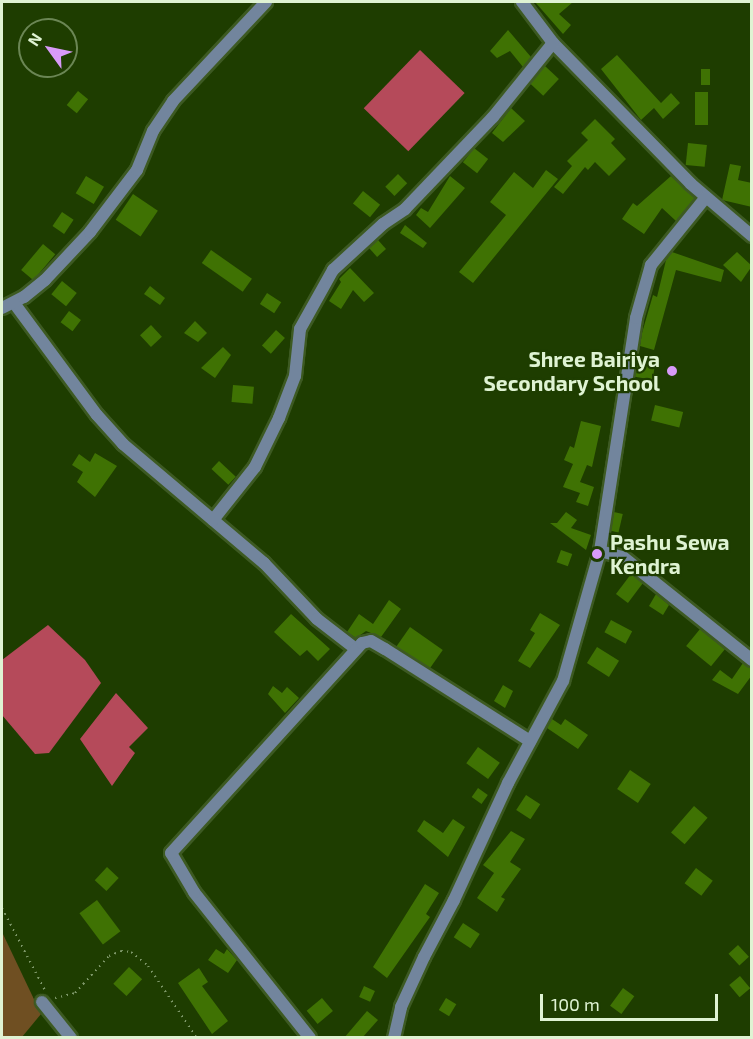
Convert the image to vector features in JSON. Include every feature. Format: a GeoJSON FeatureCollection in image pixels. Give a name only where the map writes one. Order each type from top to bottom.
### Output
{"type":"FeatureCollection","features":[{"type":"Feature","properties":{"kind":"street"},"geometry":{"type":"LineString","coordinates":[[2,308],[14,303],[45,280],[90,232],[137,170],[153,132],[173,101],[266,2]]}},
{"type":"Feature","properties":{"kind":"street"},"geometry":{"type":"LineString","coordinates":[[522,2],[554,43],[706,197],[752,236]]}},
{"type":"Feature","properties":{"kind":"street"},"geometry":{"type":"LineString","coordinates":[[213,520],[255,467],[279,418],[295,376],[300,329],[333,270],[382,224],[405,209],[493,117],[554,43]]}},
{"type":"Feature","properties":{"kind":"street"},"geometry":{"type":"LineString","coordinates":[[394,1038],[401,1007],[424,957],[530,741],[563,681],[600,551],[634,329],[651,265],[706,197]]}},
{"type":"Feature","properties":{"kind":"street"},"geometry":{"type":"LineString","coordinates":[[14,303],[97,415],[123,444],[279,577],[317,619],[356,649]]}},
{"type":"Feature","properties":{"kind":"street"},"geometry":{"type":"LineString","coordinates":[[600,551],[623,557],[752,660]]}},
{"type":"Feature","properties":{"kind":"street"},"geometry":{"type":"LineString","coordinates":[[310,1038],[194,892],[171,853],[356,649],[371,641],[530,741]]}},
{"type":"Feature","properties":{"kind":"street"},"geometry":{"type":"LineString","coordinates":[[42,1002],[71,1038]]}},
{"type":"Feature","properties":{"kind":"path"},"geometry":{"type":"LineString","coordinates":[[2,908],[48,995],[60,1000],[75,993],[109,956],[121,951],[131,952],[148,966],[197,1038]]}},
{"type":"Feature","properties":{"kind":"shaded area"},"geometry":{"type":"Polygon","coordinates":[[[420,50],[465,93],[408,151],[364,108],[420,50]]]}},
{"type":"Feature","properties":{"kind":"shaded area"},"geometry":{"type":"Polygon","coordinates":[[[48,625],[85,660],[101,683],[49,753],[35,754],[2,715],[2,660],[48,625]]]}},
{"type":"Feature","properties":{"kind":"shaded area"},"geometry":{"type":"Polygon","coordinates":[[[116,693],[148,728],[129,747],[135,753],[112,786],[80,739],[116,693]]]}},
{"type":"Feature","properties":{"kind":"shaded area"},"geometry":{"type":"Polygon","coordinates":[[[2,932],[41,1014],[22,1037],[2,1037],[2,932]]]}},
{"type":"Feature","properties":{"kind":"building"},"geometry":{"type":"Polygon","coordinates":[[[535,2],[573,2],[559,14],[571,25],[563,34],[535,2]]]}},
{"type":"Feature","properties":{"kind":"building"},"geometry":{"type":"Polygon","coordinates":[[[508,30],[531,57],[523,67],[510,51],[497,58],[490,51],[508,30]]]}},
{"type":"Feature","properties":{"kind":"building"},"geometry":{"type":"Polygon","coordinates":[[[617,55],[661,103],[671,93],[680,103],[663,119],[654,108],[641,120],[601,69],[617,55]]]}},
{"type":"Feature","properties":{"kind":"building"},"geometry":{"type":"Polygon","coordinates":[[[545,66],[559,79],[543,96],[529,83],[545,66]]]}},
{"type":"Feature","properties":{"kind":"building"},"geometry":{"type":"Polygon","coordinates":[[[701,69],[710,69],[710,85],[701,85],[701,69]]]}},
{"type":"Feature","properties":{"kind":"building"},"geometry":{"type":"Polygon","coordinates":[[[78,91],[88,99],[77,113],[67,105],[78,91]]]}},
{"type":"Feature","properties":{"kind":"building"},"geometry":{"type":"Polygon","coordinates":[[[695,92],[708,92],[708,125],[695,125],[695,92]]]}},
{"type":"Feature","properties":{"kind":"building"},"geometry":{"type":"Polygon","coordinates":[[[511,108],[525,121],[503,142],[492,133],[511,108]]]}},
{"type":"Feature","properties":{"kind":"building"},"geometry":{"type":"Polygon","coordinates":[[[595,119],[615,139],[611,143],[626,159],[609,176],[595,162],[588,170],[585,167],[563,194],[554,187],[572,166],[567,161],[588,140],[581,133],[595,119]]]}},
{"type":"Feature","properties":{"kind":"building"},"geometry":{"type":"Polygon","coordinates":[[[688,143],[707,145],[705,167],[686,165],[688,143]]]}},
{"type":"Feature","properties":{"kind":"building"},"geometry":{"type":"Polygon","coordinates":[[[474,148],[488,159],[477,173],[463,162],[474,148]]]}},
{"type":"Feature","properties":{"kind":"building"},"geometry":{"type":"Polygon","coordinates":[[[730,164],[741,166],[738,180],[752,183],[752,207],[722,200],[730,164]]]}},
{"type":"Feature","properties":{"kind":"building"},"geometry":{"type":"Polygon","coordinates":[[[546,170],[558,179],[473,283],[459,272],[506,215],[490,202],[514,172],[533,188],[546,170]]]}},
{"type":"Feature","properties":{"kind":"building"},"geometry":{"type":"Polygon","coordinates":[[[398,174],[407,183],[394,196],[385,187],[398,174]]]}},
{"type":"Feature","properties":{"kind":"building"},"geometry":{"type":"Polygon","coordinates":[[[86,176],[104,187],[94,204],[76,193],[86,176]]]}},
{"type":"Feature","properties":{"kind":"building"},"geometry":{"type":"Polygon","coordinates":[[[450,176],[465,188],[430,228],[416,215],[421,208],[428,212],[450,176]]]}},
{"type":"Feature","properties":{"kind":"building"},"geometry":{"type":"Polygon","coordinates":[[[671,176],[695,198],[676,221],[662,208],[644,234],[622,219],[633,203],[637,206],[671,176]]]}},
{"type":"Feature","properties":{"kind":"building"},"geometry":{"type":"Polygon","coordinates":[[[363,191],[380,205],[370,217],[353,203],[363,191]]]}},
{"type":"Feature","properties":{"kind":"building"},"geometry":{"type":"Polygon","coordinates":[[[133,194],[158,211],[141,236],[116,220],[133,194]]]}},
{"type":"Feature","properties":{"kind":"building"},"geometry":{"type":"Polygon","coordinates":[[[62,212],[74,220],[64,234],[52,226],[62,212]]]}},
{"type":"Feature","properties":{"kind":"building"},"geometry":{"type":"Polygon","coordinates":[[[405,225],[427,243],[423,248],[400,233],[405,225]]]}},
{"type":"Feature","properties":{"kind":"building"},"geometry":{"type":"Polygon","coordinates":[[[378,240],[386,249],[377,257],[369,248],[378,240]]]}},
{"type":"Feature","properties":{"kind":"building"},"geometry":{"type":"Polygon","coordinates":[[[43,244],[55,254],[33,280],[21,270],[43,244]]]}},
{"type":"Feature","properties":{"kind":"building"},"geometry":{"type":"Polygon","coordinates":[[[211,250],[252,279],[243,292],[202,263],[211,250]]]}},
{"type":"Feature","properties":{"kind":"building"},"geometry":{"type":"Polygon","coordinates":[[[672,252],[724,270],[721,282],[676,270],[654,350],[640,346],[642,333],[653,295],[657,297],[666,260],[672,252]]]}},
{"type":"Feature","properties":{"kind":"building"},"geometry":{"type":"Polygon","coordinates":[[[737,252],[752,266],[741,282],[723,265],[737,252]]]}},
{"type":"Feature","properties":{"kind":"building"},"geometry":{"type":"Polygon","coordinates":[[[350,268],[374,293],[364,302],[353,290],[341,309],[329,301],[341,282],[339,279],[350,268]]]}},
{"type":"Feature","properties":{"kind":"building"},"geometry":{"type":"Polygon","coordinates":[[[62,281],[77,293],[66,306],[51,294],[62,281]]]}},
{"type":"Feature","properties":{"kind":"building"},"geometry":{"type":"Polygon","coordinates":[[[150,286],[165,298],[160,305],[144,294],[150,286]]]}},
{"type":"Feature","properties":{"kind":"building"},"geometry":{"type":"Polygon","coordinates":[[[267,293],[281,302],[274,313],[260,304],[267,293]]]}},
{"type":"Feature","properties":{"kind":"building"},"geometry":{"type":"Polygon","coordinates":[[[69,311],[81,320],[73,331],[61,322],[69,311]]]}},
{"type":"Feature","properties":{"kind":"building"},"geometry":{"type":"Polygon","coordinates":[[[195,321],[207,333],[198,342],[184,333],[195,321]]]}},
{"type":"Feature","properties":{"kind":"building"},"geometry":{"type":"Polygon","coordinates":[[[151,325],[162,337],[151,347],[140,335],[151,325]]]}},
{"type":"Feature","properties":{"kind":"building"},"geometry":{"type":"Polygon","coordinates":[[[276,330],[285,338],[271,354],[262,346],[276,330]]]}},
{"type":"Feature","properties":{"kind":"building"},"geometry":{"type":"Polygon","coordinates":[[[223,347],[231,355],[215,378],[201,368],[223,347]]]}},
{"type":"Feature","properties":{"kind":"building"},"geometry":{"type":"Polygon","coordinates":[[[637,363],[655,366],[653,380],[635,377],[637,363]]]}},
{"type":"Feature","properties":{"kind":"building"},"geometry":{"type":"Polygon","coordinates":[[[233,385],[254,387],[252,404],[232,402],[233,385]]]}},
{"type":"Feature","properties":{"kind":"building"},"geometry":{"type":"Polygon","coordinates":[[[655,405],[683,412],[679,428],[651,421],[655,405]]]}},
{"type":"Feature","properties":{"kind":"building"},"geometry":{"type":"Polygon","coordinates":[[[581,421],[601,426],[592,467],[587,465],[580,482],[594,487],[588,506],[576,502],[580,493],[563,487],[573,464],[564,460],[570,446],[574,448],[581,421]]]}},
{"type":"Feature","properties":{"kind":"building"},"geometry":{"type":"Polygon","coordinates":[[[95,453],[117,466],[95,497],[77,482],[83,472],[72,465],[79,454],[90,462],[95,453]]]}},
{"type":"Feature","properties":{"kind":"building"},"geometry":{"type":"Polygon","coordinates":[[[219,461],[236,477],[228,485],[211,469],[219,461]]]}},
{"type":"Feature","properties":{"kind":"building"},"geometry":{"type":"Polygon","coordinates":[[[566,512],[577,520],[571,528],[591,535],[586,550],[550,523],[557,523],[566,512]]]}},
{"type":"Feature","properties":{"kind":"building"},"geometry":{"type":"Polygon","coordinates":[[[614,512],[623,514],[618,533],[610,531],[614,512]]]}},
{"type":"Feature","properties":{"kind":"building"},"geometry":{"type":"Polygon","coordinates":[[[561,550],[572,554],[568,566],[557,562],[561,550]]]}},
{"type":"Feature","properties":{"kind":"building"},"geometry":{"type":"Polygon","coordinates":[[[631,574],[643,583],[628,603],[616,594],[631,574]]]}},
{"type":"Feature","properties":{"kind":"building"},"geometry":{"type":"Polygon","coordinates":[[[656,594],[669,605],[663,615],[649,606],[656,594]]]}},
{"type":"Feature","properties":{"kind":"building"},"geometry":{"type":"Polygon","coordinates":[[[389,600],[401,609],[381,637],[366,631],[356,638],[347,632],[359,614],[373,624],[389,600]]]}},
{"type":"Feature","properties":{"kind":"building"},"geometry":{"type":"Polygon","coordinates":[[[540,613],[560,625],[530,668],[518,661],[535,633],[530,630],[540,613]]]}},
{"type":"Feature","properties":{"kind":"building"},"geometry":{"type":"Polygon","coordinates":[[[291,614],[330,649],[318,661],[307,650],[300,656],[274,632],[291,614]]]}},
{"type":"Feature","properties":{"kind":"building"},"geometry":{"type":"Polygon","coordinates":[[[611,620],[632,631],[626,644],[604,632],[611,620]]]}},
{"type":"Feature","properties":{"kind":"building"},"geometry":{"type":"Polygon","coordinates":[[[410,627],[443,650],[429,670],[396,647],[410,627]]]}},
{"type":"Feature","properties":{"kind":"building"},"geometry":{"type":"Polygon","coordinates":[[[700,629],[725,649],[711,666],[686,646],[700,629]]]}},
{"type":"Feature","properties":{"kind":"building"},"geometry":{"type":"Polygon","coordinates":[[[597,647],[619,661],[609,677],[587,663],[597,647]]]}},
{"type":"Feature","properties":{"kind":"building"},"geometry":{"type":"Polygon","coordinates":[[[743,663],[752,669],[752,675],[738,694],[712,680],[720,670],[732,679],[743,663]]]}},
{"type":"Feature","properties":{"kind":"building"},"geometry":{"type":"Polygon","coordinates":[[[503,685],[513,691],[505,708],[494,701],[503,685]]]}},
{"type":"Feature","properties":{"kind":"building"},"geometry":{"type":"Polygon","coordinates":[[[273,686],[282,693],[287,687],[299,698],[285,713],[268,694],[273,686]]]}},
{"type":"Feature","properties":{"kind":"building"},"geometry":{"type":"Polygon","coordinates":[[[552,719],[561,725],[565,719],[588,735],[578,749],[547,728],[552,719]]]}},
{"type":"Feature","properties":{"kind":"building"},"geometry":{"type":"Polygon","coordinates":[[[478,747],[500,763],[488,779],[466,763],[478,747]]]}},
{"type":"Feature","properties":{"kind":"building"},"geometry":{"type":"Polygon","coordinates":[[[630,770],[651,784],[638,803],[617,789],[630,770]]]}},
{"type":"Feature","properties":{"kind":"building"},"geometry":{"type":"Polygon","coordinates":[[[478,788],[488,795],[482,804],[472,797],[478,788]]]}},
{"type":"Feature","properties":{"kind":"building"},"geometry":{"type":"Polygon","coordinates":[[[526,795],[540,804],[530,819],[516,810],[526,795]]]}},
{"type":"Feature","properties":{"kind":"building"},"geometry":{"type":"Polygon","coordinates":[[[694,806],[708,818],[685,844],[671,832],[694,806]]]}},
{"type":"Feature","properties":{"kind":"building"},"geometry":{"type":"Polygon","coordinates":[[[453,819],[465,827],[448,857],[417,831],[424,820],[443,833],[453,819]]]}},
{"type":"Feature","properties":{"kind":"building"},"geometry":{"type":"Polygon","coordinates":[[[511,831],[525,839],[510,862],[521,869],[501,897],[505,899],[497,912],[477,898],[494,873],[483,865],[511,831]]]}},
{"type":"Feature","properties":{"kind":"building"},"geometry":{"type":"Polygon","coordinates":[[[107,867],[119,878],[106,891],[95,880],[107,867]]]}},
{"type":"Feature","properties":{"kind":"building"},"geometry":{"type":"Polygon","coordinates":[[[696,868],[713,881],[701,896],[685,883],[696,868]]]}},
{"type":"Feature","properties":{"kind":"building"},"geometry":{"type":"Polygon","coordinates":[[[425,884],[439,893],[426,914],[430,917],[387,978],[373,967],[425,884]]]}},
{"type":"Feature","properties":{"kind":"building"},"geometry":{"type":"Polygon","coordinates":[[[97,900],[120,931],[103,944],[79,913],[97,900]]]}},
{"type":"Feature","properties":{"kind":"building"},"geometry":{"type":"Polygon","coordinates":[[[463,923],[480,934],[471,948],[454,937],[463,923]]]}},
{"type":"Feature","properties":{"kind":"building"},"geometry":{"type":"Polygon","coordinates":[[[738,945],[749,957],[739,966],[728,954],[738,945]]]}},
{"type":"Feature","properties":{"kind":"building"},"geometry":{"type":"Polygon","coordinates":[[[216,949],[224,954],[227,949],[237,960],[228,973],[208,960],[216,949]]]}},
{"type":"Feature","properties":{"kind":"building"},"geometry":{"type":"Polygon","coordinates":[[[129,967],[142,979],[126,996],[113,984],[129,967]]]}},
{"type":"Feature","properties":{"kind":"building"},"geometry":{"type":"Polygon","coordinates":[[[199,968],[208,982],[202,986],[228,1021],[212,1034],[178,983],[199,968]]]}},
{"type":"Feature","properties":{"kind":"building"},"geometry":{"type":"Polygon","coordinates":[[[740,976],[750,988],[740,997],[729,985],[740,976]]]}},
{"type":"Feature","properties":{"kind":"building"},"geometry":{"type":"Polygon","coordinates":[[[364,986],[375,991],[370,1002],[359,997],[364,986]]]}},
{"type":"Feature","properties":{"kind":"building"},"geometry":{"type":"Polygon","coordinates":[[[623,988],[634,996],[621,1014],[610,1006],[623,988]]]}},
{"type":"Feature","properties":{"kind":"building"},"geometry":{"type":"Polygon","coordinates":[[[322,998],[333,1011],[318,1024],[307,1011],[322,998]]]}},
{"type":"Feature","properties":{"kind":"building"},"geometry":{"type":"Polygon","coordinates":[[[446,998],[456,1004],[449,1016],[439,1010],[446,998]]]}},
{"type":"Feature","properties":{"kind":"building"},"geometry":{"type":"Polygon","coordinates":[[[367,1011],[378,1020],[362,1038],[344,1038],[367,1011]]]}},
{"type":"Feature","properties":{"kind":"place","name":"Shree Bairiya Secondary School"},"geometry":{"type":"Point","coordinates":[672,371]}},
{"type":"Feature","properties":{"kind":"place","name":"Pashu Sewa Kendra"},"geometry":{"type":"Point","coordinates":[597,554]}}]}
